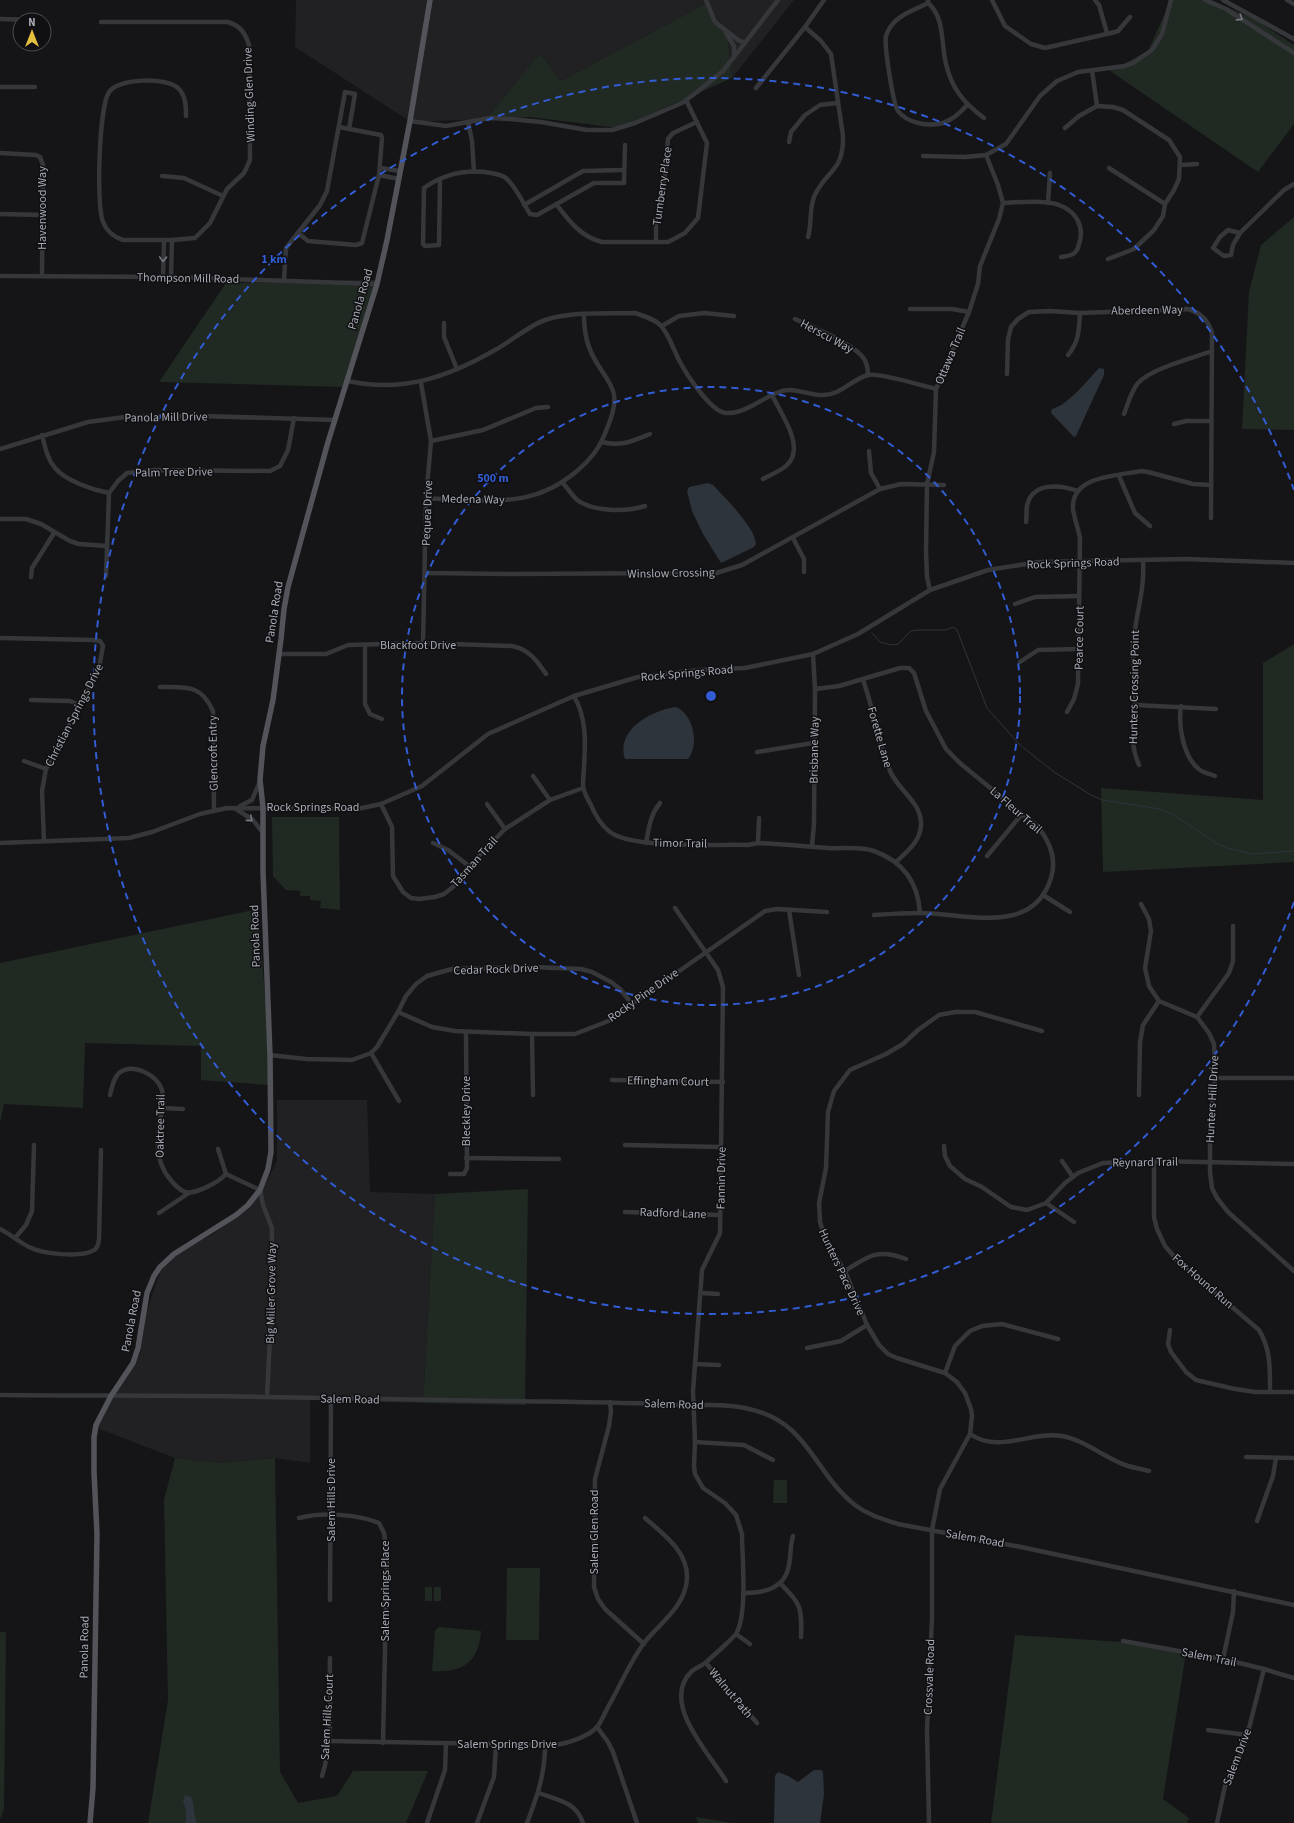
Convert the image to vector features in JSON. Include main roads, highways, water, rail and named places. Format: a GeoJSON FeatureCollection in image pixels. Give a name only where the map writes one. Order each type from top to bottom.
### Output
{"type":"FeatureCollection","features":[{"type":"Feature","properties":{"kind":"main road","name":"Panola Road"},"geometry":{"type":"LineString","coordinates":[[90,1823],[93,1788],[97,1534],[94,1437],[99,1416],[133,1363],[138,1348],[147,1293],[150,1284],[160,1267],[174,1254],[236,1215],[260,1190],[268,1169],[271,1152],[270,1055],[263,871],[263,807],[260,780],[263,746],[273,700],[288,587],[335,420],[348,382],[377,284],[410,121],[430,0]]}},
{"type":"Feature","properties":{"kind":"waterway"},"geometry":{"type":"LineString","coordinates":[[872,633],[880,642],[892,645],[898,644],[911,631],[946,630],[953,627],[957,630],[987,708],[1020,745],[1054,772],[1091,795],[1102,800],[1160,809],[1172,814],[1216,843],[1227,848],[1251,854],[1294,851]]}}]}
